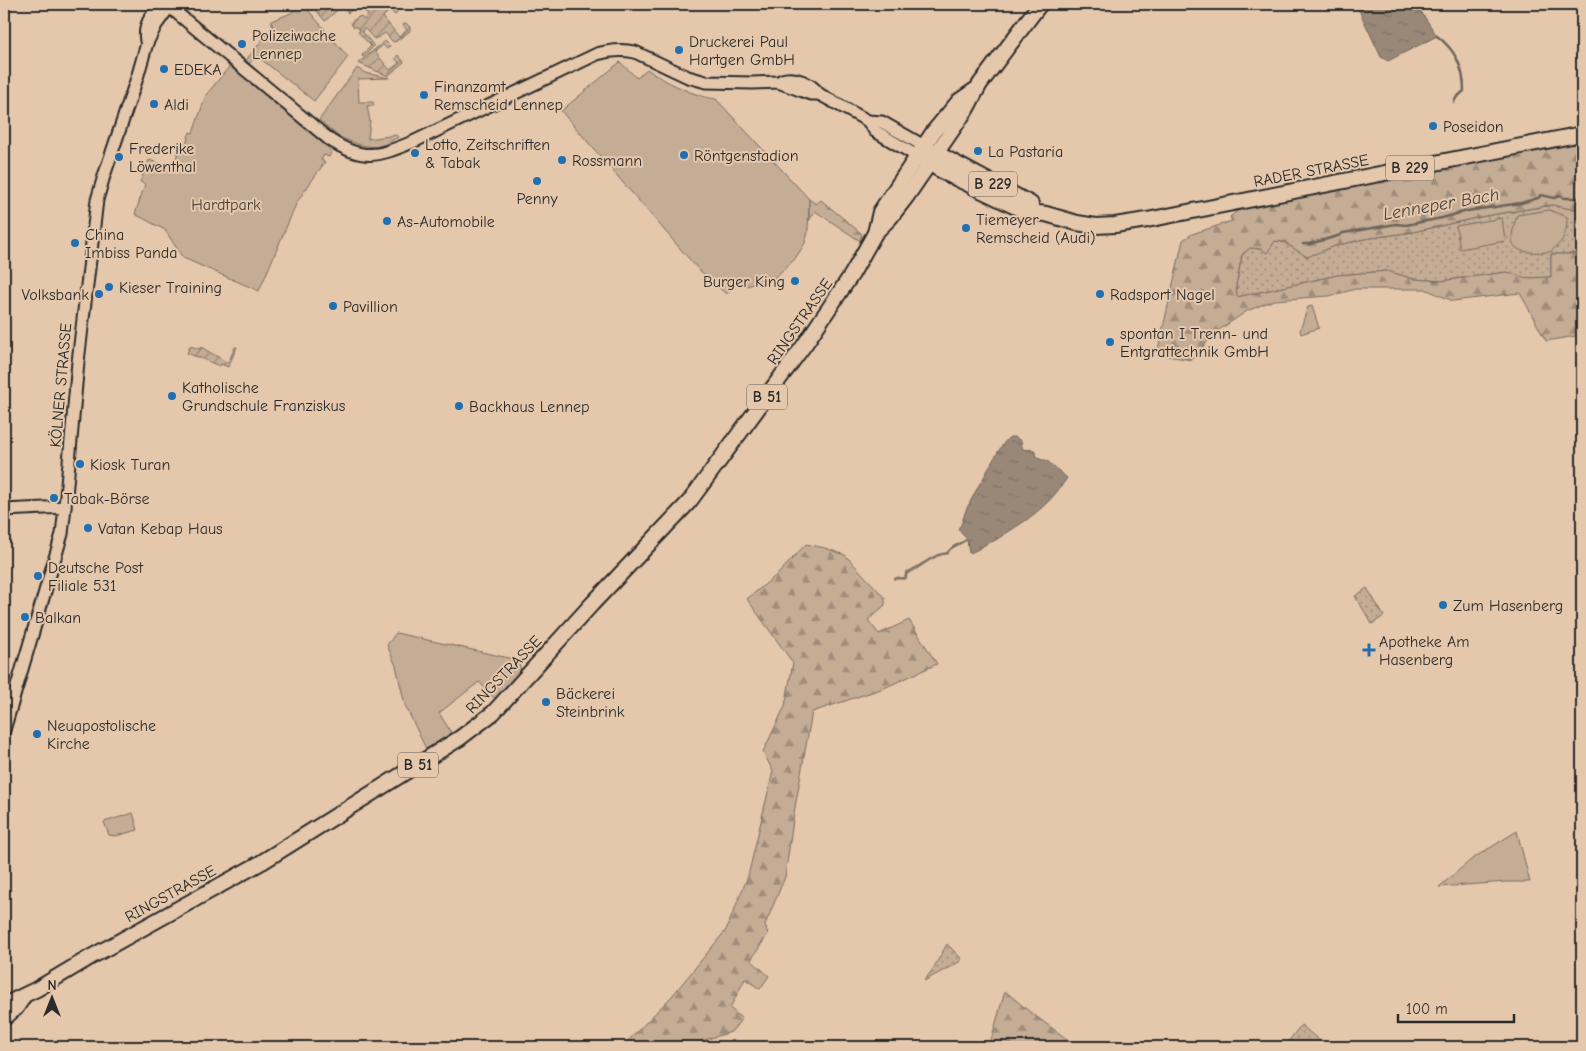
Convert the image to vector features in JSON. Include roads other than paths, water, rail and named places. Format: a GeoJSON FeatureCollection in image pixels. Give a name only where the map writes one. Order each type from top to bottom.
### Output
{"type":"FeatureCollection","features":[{"type":"Feature","properties":{"kind":"main road","name":"RINGSTRASSE"},"geometry":{"type":"LineString","coordinates":[[4,1005],[31,992],[262,862],[473,730],[502,706],[592,604],[688,502],[801,350],[855,269],[876,233],[890,218],[933,158],[966,110],[976,90],[1040,4]]}},
{"type":"Feature","properties":{"kind":"main road","name":"RINGSTRASSE"},"geometry":{"type":"LineString","coordinates":[[876,233],[880,212],[921,151],[958,101],[976,90]]}},
{"type":"Feature","properties":{"kind":"main road","name":"RADER STRASSE"},"geometry":{"type":"LineString","coordinates":[[933,158],[947,174],[1024,211],[1046,214],[1088,225],[1104,226],[1126,224],[1582,134]]}},
{"type":"Feature","properties":{"kind":"main road","name":"B 229"},"geometry":{"type":"LineString","coordinates":[[921,151],[933,158]]}},
{"type":"Feature","properties":{"kind":"main road","name":"RINGSTRASSE"},"geometry":{"type":"LineString","coordinates":[[4,1018],[31,992]]}},
{"type":"Feature","properties":{"kind":"street","name":"KÖLNER STRASSE"},"geometry":{"type":"LineString","coordinates":[[146,43],[147,4]]}},
{"type":"Feature","properties":{"kind":"street","name":"KÖLNER STRASSE"},"geometry":{"type":"LineString","coordinates":[[4,730],[62,534],[77,370],[96,204],[137,78],[146,43],[165,5]]}},
{"type":"Feature","properties":{"kind":"street"},"geometry":{"type":"LineString","coordinates":[[147,22],[165,5]]}},
{"type":"Feature","properties":{"kind":"street","name":"B 229"},"geometry":{"type":"LineString","coordinates":[[165,5],[330,140],[347,151],[370,155],[383,154],[413,142],[596,54],[612,50],[635,52],[688,77],[706,82],[753,83],[797,79],[814,88],[819,94],[865,119],[882,122],[921,151]]}},
{"type":"Feature","properties":{"kind":"street"},"geometry":{"type":"LineString","coordinates":[[4,510],[65,508]]}},
{"type":"Feature","properties":{"kind":"water"},"geometry":{"type":"Polygon","coordinates":[[[1356,4],[1416,4],[1437,36],[1388,61],[1381,57],[1356,4]]]}},
{"type":"Feature","properties":{"kind":"water"},"geometry":{"type":"Polygon","coordinates":[[[1010,437],[1015,437],[1021,441],[1022,447],[1025,450],[1032,449],[1037,457],[1046,460],[1067,478],[1059,489],[1043,507],[994,541],[969,553],[967,540],[951,549],[947,554],[937,556],[907,574],[906,579],[893,579],[905,577],[906,572],[937,555],[946,553],[952,547],[967,539],[958,528],[980,483],[999,450],[1010,437]]]}},
{"type":"Feature","properties":{"kind":"waterway"},"geometry":{"type":"LineString","coordinates":[[1437,36],[1454,53],[1460,67],[1464,91],[1454,102]]}},
{"type":"Feature","properties":{"kind":"waterway","name":"Lenneper Bach"},"geometry":{"type":"LineString","coordinates":[[1303,244],[1309,244],[1343,233],[1396,224],[1406,225],[1467,211],[1521,203],[1538,198],[1541,195],[1554,198],[1560,196],[1564,198],[1582,198]]}},
{"type":"Feature","properties":{"kind":"place","name":"Polizeiwache Lennep"},"geometry":{"type":"Point","coordinates":[242,44]}},
{"type":"Feature","properties":{"kind":"place","name":"Druckerei Paul Hartgen GmbH"},"geometry":{"type":"Point","coordinates":[679,50]}},
{"type":"Feature","properties":{"kind":"place","name":"EDEKA"},"geometry":{"type":"Point","coordinates":[164,69]}},
{"type":"Feature","properties":{"kind":"place","name":"Finanzamt Remscheid Lennep"},"geometry":{"type":"Point","coordinates":[424,95]}},
{"type":"Feature","properties":{"kind":"place","name":"Aldi"},"geometry":{"type":"Point","coordinates":[154,104]}},
{"type":"Feature","properties":{"kind":"place","name":"Poseidon"},"geometry":{"type":"Point","coordinates":[1433,126]}},
{"type":"Feature","properties":{"kind":"place","name":"La Pastaria"},"geometry":{"type":"Point","coordinates":[978,151]}},
{"type":"Feature","properties":{"kind":"place","name":"Lotto, Zeitschriften & Tabak"},"geometry":{"type":"Point","coordinates":[415,153]}},
{"type":"Feature","properties":{"kind":"place","name":"Röntgenstadion"},"geometry":{"type":"Point","coordinates":[684,155]}},
{"type":"Feature","properties":{"kind":"place","name":"Frederike Löwenthal"},"geometry":{"type":"Point","coordinates":[119,157]}},
{"type":"Feature","properties":{"kind":"place","name":"Rossmann"},"geometry":{"type":"Point","coordinates":[562,160]}},
{"type":"Feature","properties":{"kind":"place","name":"Penny"},"geometry":{"type":"Point","coordinates":[537,181]}},
{"type":"Feature","properties":{"kind":"place","name":"As-Automobile"},"geometry":{"type":"Point","coordinates":[387,221]}},
{"type":"Feature","properties":{"kind":"place","name":"Tiemeyer Remscheid (Audi)"},"geometry":{"type":"Point","coordinates":[966,228]}},
{"type":"Feature","properties":{"kind":"place","name":"China Imbiss Panda"},"geometry":{"type":"Point","coordinates":[75,243]}},
{"type":"Feature","properties":{"kind":"place","name":"Burger King"},"geometry":{"type":"Point","coordinates":[795,281]}},
{"type":"Feature","properties":{"kind":"place","name":"Kieser Training"},"geometry":{"type":"Point","coordinates":[109,287]}},
{"type":"Feature","properties":{"kind":"place","name":"Volksbank"},"geometry":{"type":"Point","coordinates":[99,294]}},
{"type":"Feature","properties":{"kind":"place","name":"Radsport Nagel"},"geometry":{"type":"Point","coordinates":[1100,294]}},
{"type":"Feature","properties":{"kind":"place","name":"Pavillion"},"geometry":{"type":"Point","coordinates":[333,306]}},
{"type":"Feature","properties":{"kind":"place","name":"spontan I Trenn- und Entgrattechnik GmbH"},"geometry":{"type":"Point","coordinates":[1110,342]}},
{"type":"Feature","properties":{"kind":"place","name":"Katholische Grundschule Franziskus"},"geometry":{"type":"Point","coordinates":[172,396]}},
{"type":"Feature","properties":{"kind":"place","name":"Backhaus Lennep"},"geometry":{"type":"Point","coordinates":[459,406]}},
{"type":"Feature","properties":{"kind":"place","name":"Kiosk Turan"},"geometry":{"type":"Point","coordinates":[80,464]}},
{"type":"Feature","properties":{"kind":"place","name":"Tabak-Börse"},"geometry":{"type":"Point","coordinates":[54,498]}},
{"type":"Feature","properties":{"kind":"place","name":"Vatan Kebap Haus"},"geometry":{"type":"Point","coordinates":[88,528]}},
{"type":"Feature","properties":{"kind":"place","name":"Deutsche Post Filiale 531"},"geometry":{"type":"Point","coordinates":[38,576]}},
{"type":"Feature","properties":{"kind":"place","name":"Zum Hasenberg"},"geometry":{"type":"Point","coordinates":[1443,605]}},
{"type":"Feature","properties":{"kind":"place","name":"Balkan"},"geometry":{"type":"Point","coordinates":[25,617]}},
{"type":"Feature","properties":{"kind":"place","name":"Apotheke Am Hasenberg"},"geometry":{"type":"Point","coordinates":[1369,650]}},
{"type":"Feature","properties":{"kind":"place","name":"Bäckerei Steinbrink"},"geometry":{"type":"Point","coordinates":[546,702]}},
{"type":"Feature","properties":{"kind":"place","name":"Neuapostolische Kirche"},"geometry":{"type":"Point","coordinates":[37,734]}},
{"type":"Feature","properties":{"kind":"park label","name":"Hardtpark"},"geometry":{"type":"Point","coordinates":[226,204]}}]}
